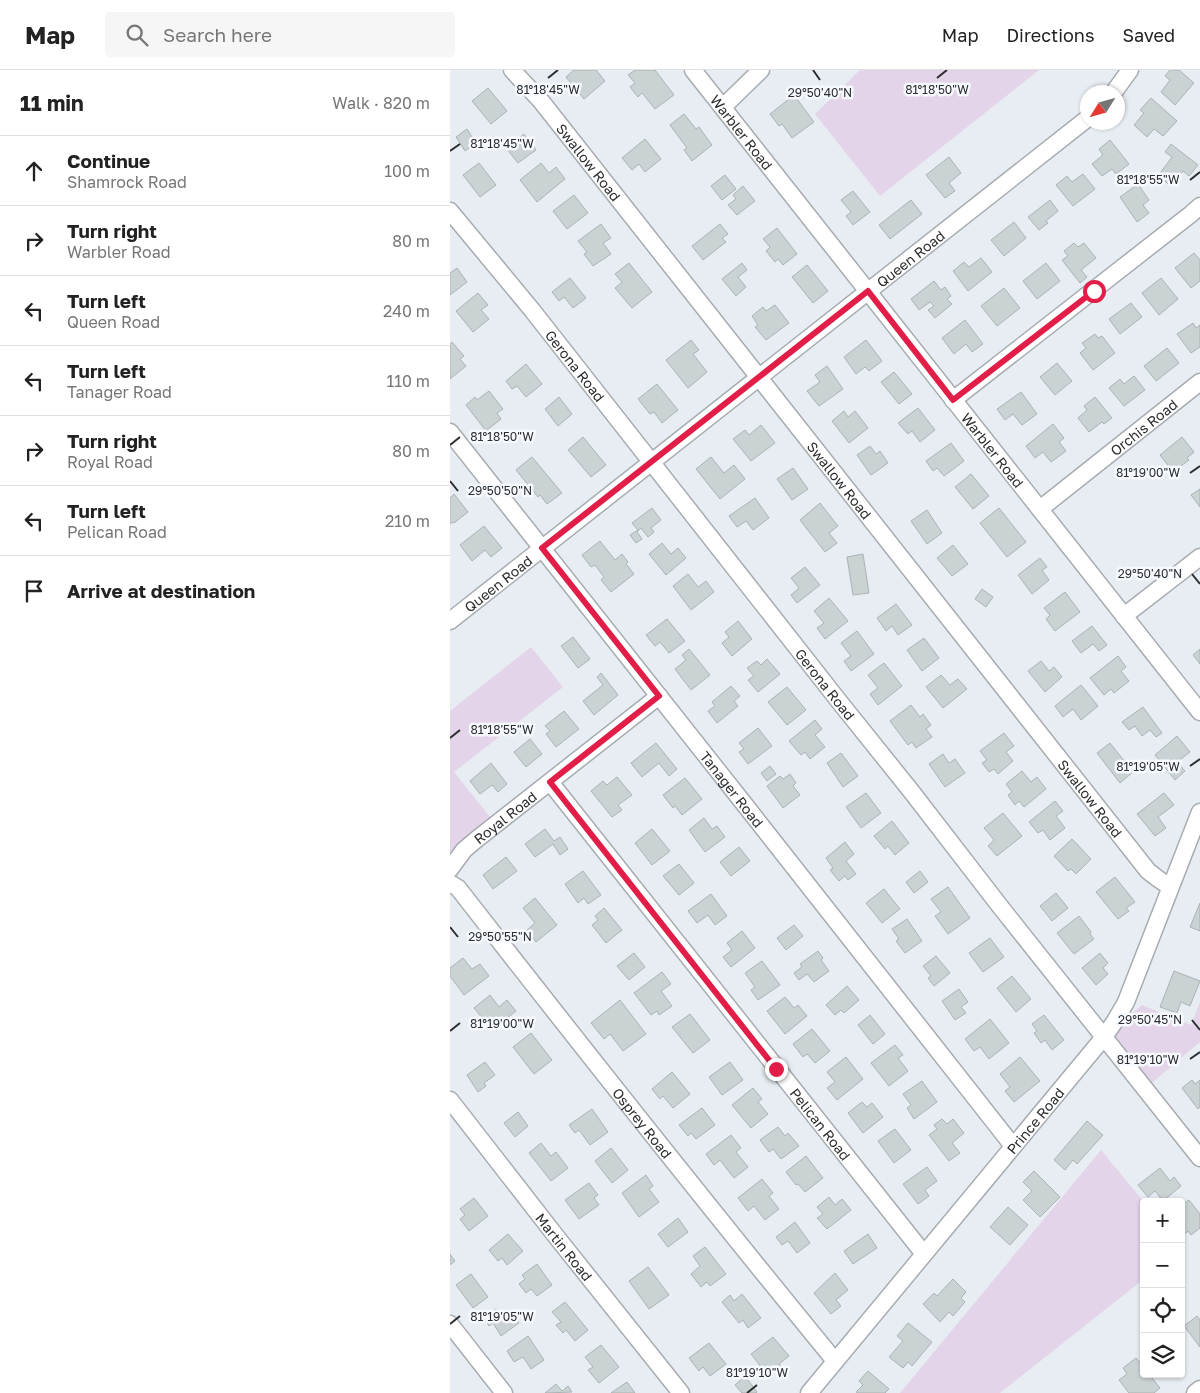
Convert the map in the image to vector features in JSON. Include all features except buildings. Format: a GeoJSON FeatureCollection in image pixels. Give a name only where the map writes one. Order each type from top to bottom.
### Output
{"type":"FeatureCollection","features":[{"type":"Feature","properties":{"kind":"street","name":"Swallow Road"},"geometry":{"type":"LineString","coordinates":[[512,70],[541,101],[1148,871],[1170,888]]}},
{"type":"Feature","properties":{"kind":"street","name":"Warbler Road"},"geometry":{"type":"LineString","coordinates":[[693,70],[1200,712]]}},
{"type":"Feature","properties":{"kind":"street"},"geometry":{"type":"LineString","coordinates":[[723,107],[761,70]]}},
{"type":"Feature","properties":{"kind":"street"},"geometry":{"type":"LineString","coordinates":[[1119,85],[1130,70]]}},
{"type":"Feature","properties":{"kind":"street","name":"Queen Road"},"geometry":{"type":"LineString","coordinates":[[450,621],[1080,124]]}},
{"type":"Feature","properties":{"kind":"street"},"geometry":{"type":"LineString","coordinates":[[953,400],[1102,285],[1200,206]]}},
{"type":"Feature","properties":{"kind":"street","name":"Gerona Road"},"geometry":{"type":"LineString","coordinates":[[450,211],[532,310],[1104,1037],[1198,1151]]}},
{"type":"Feature","properties":{"kind":"street","name":"Orchis Road"},"geometry":{"type":"LineString","coordinates":[[1040,509],[1200,382]]}},
{"type":"Feature","properties":{"kind":"street","name":"Tanager Road"},"geometry":{"type":"LineString","coordinates":[[452,437],[542,548],[1013,1146]]}},
{"type":"Feature","properties":{"kind":"street"},"geometry":{"type":"LineString","coordinates":[[1124,616],[1200,557]]}},
{"type":"Feature","properties":{"kind":"street","name":"Royal Road"},"geometry":{"type":"LineString","coordinates":[[450,869],[464,850],[477,839],[659,696]]}},
{"type":"Feature","properties":{"kind":"street","name":"Pelican Road"},"geometry":{"type":"LineString","coordinates":[[550,782],[924,1254]]}},
{"type":"Feature","properties":{"kind":"street","name":"Prince Road"},"geometry":{"type":"LineString","coordinates":[[809,1393],[1104,1037],[1115,1021],[1126,1002],[1200,812]]}},
{"type":"Feature","properties":{"kind":"street","name":"Osprey Road"},"geometry":{"type":"LineString","coordinates":[[450,883],[458,888],[748,1256],[835,1362]]}},
{"type":"Feature","properties":{"kind":"street","name":"Martin Road"},"geometry":{"type":"LineString","coordinates":[[450,1100],[681,1393]]}},
{"type":"Feature","properties":{"kind":"street"},"geometry":{"type":"LineString","coordinates":[[450,1324],[504,1393]]}},
{"type":"Feature","properties":{"kind":"street"},"geometry":{"type":"LineString","coordinates":[[1195,1393],[1200,1389]]}},
{"type":"Feature","properties":{"kind":"shaded area"},"geometry":{"type":"Polygon","coordinates":[[[860,70],[1039,70],[880,196],[815,114],[860,70]]]}},
{"type":"Feature","properties":{"kind":"shaded area"},"geometry":{"type":"Polygon","coordinates":[[[531,647],[563,687],[454,772],[494,822],[450,872],[450,711],[531,647]]]}},
{"type":"Feature","properties":{"kind":"shaded area"},"geometry":{"type":"Polygon","coordinates":[[[1200,1002],[1200,1042],[1147,1087],[1103,1037],[1142,1005],[1191,1025],[1200,1002]]]}},
{"type":"Feature","properties":{"kind":"shaded area"},"geometry":{"type":"Polygon","coordinates":[[[1101,1150],[1141,1198],[1140,1282],[1000,1393],[900,1393],[1101,1150]]]}},
{"type":"Feature","properties":{"kind":"route"},"geometry":{"type":"LineString","coordinates":[[776,1069],[550,782],[659,696],[542,548],[868,291],[953,400],[1094,291]]}}]}
